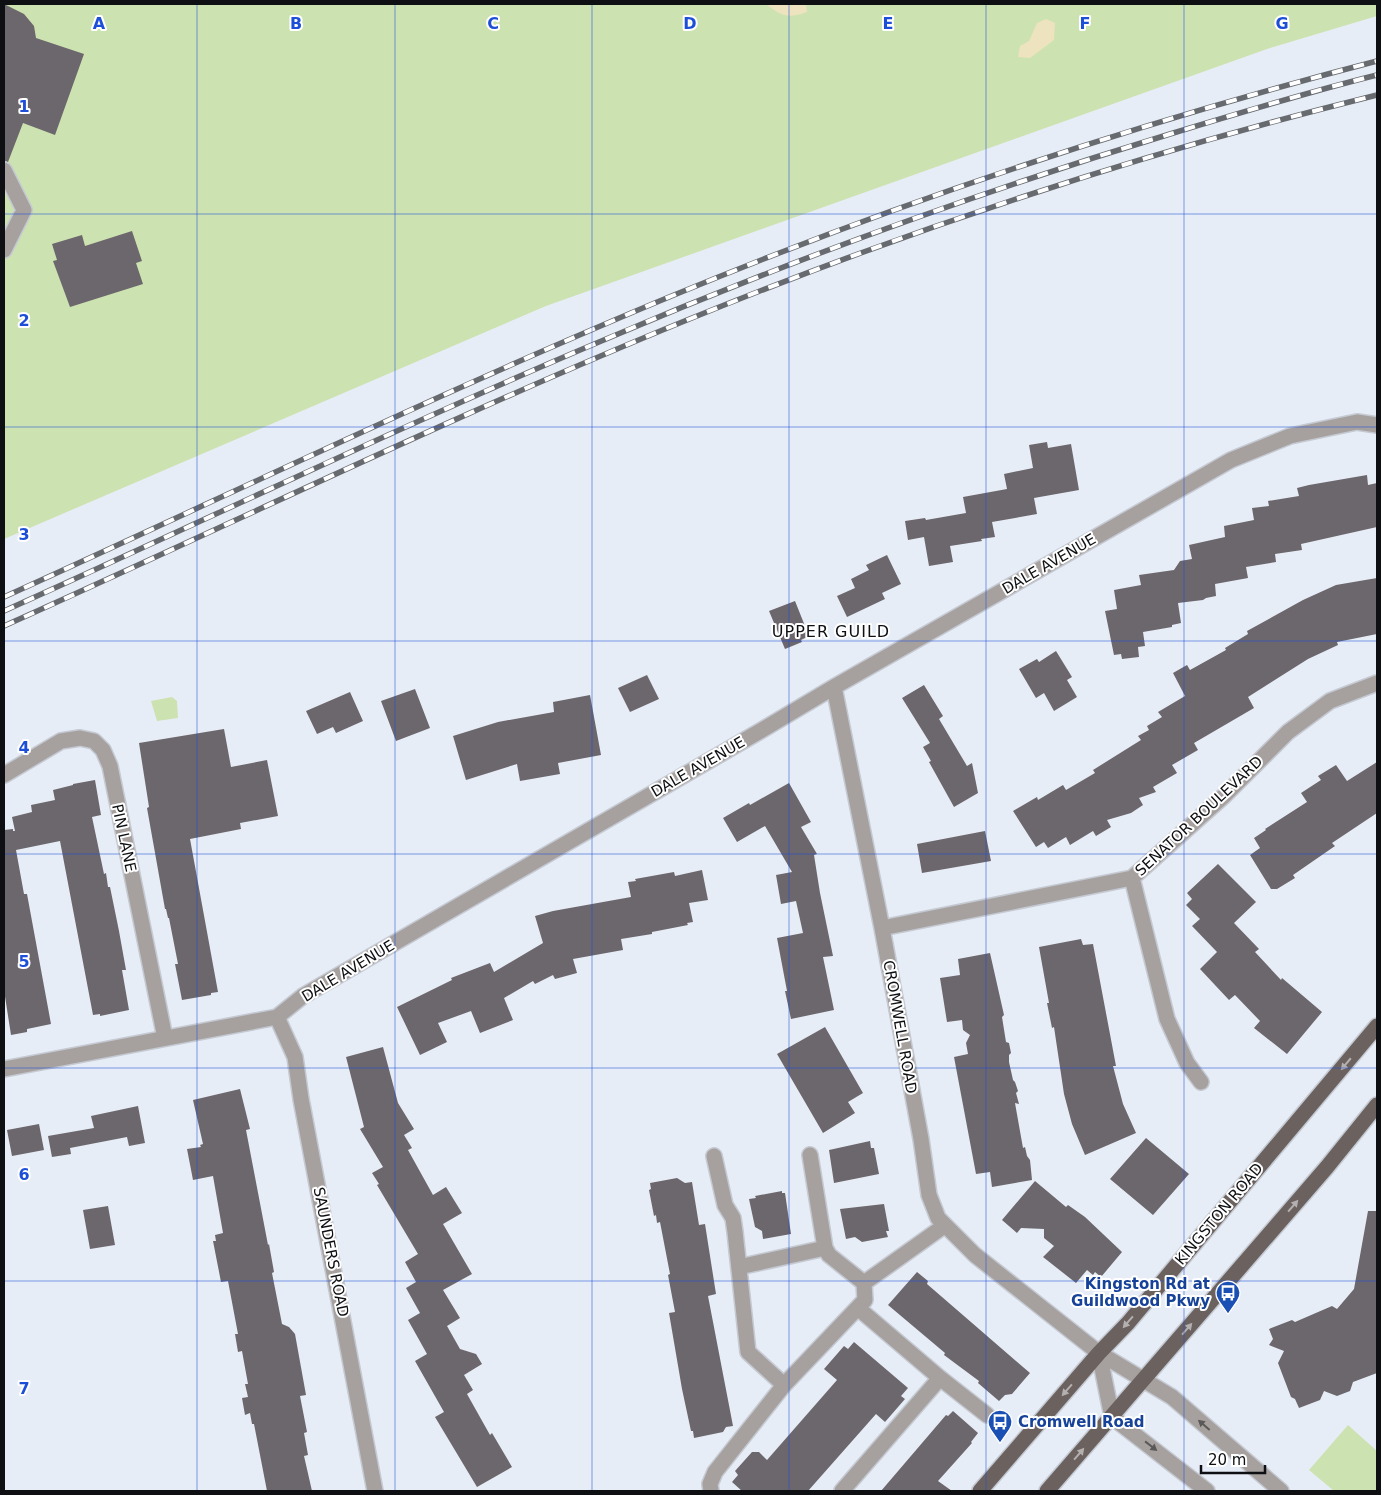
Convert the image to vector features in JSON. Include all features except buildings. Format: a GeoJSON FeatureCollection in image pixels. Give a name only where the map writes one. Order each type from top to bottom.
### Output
{"type":"FeatureCollection","features":[{"type":"Feature","properties":{"kind":"main road","name":"KINGSTON ROAD"},"geometry":{"type":"LineString","coordinates":[[980,1491],[1099,1353],[1128,1323],[1377,1026]]}},
{"type":"Feature","properties":{"kind":"main road"},"geometry":{"type":"LineString","coordinates":[[1048,1491],[1327,1167],[1377,1105]]}},
{"type":"Feature","properties":{"kind":"street"},"geometry":{"type":"LineString","coordinates":[[4,170],[24,210],[4,250]]}},
{"type":"Feature","properties":{"kind":"street","name":"DALE AVENUE"},"geometry":{"type":"LineString","coordinates":[[4,1069],[277,1016],[304,996],[762,730],[834,686],[1231,460],[1290,436],[1357,422],[1377,425]]}},
{"type":"Feature","properties":{"kind":"street","name":"SENATOR BOULEVARD"},"geometry":{"type":"LineString","coordinates":[[882,928],[1132,878],[1225,795],[1288,732],[1330,701],[1377,683]]}},
{"type":"Feature","properties":{"kind":"street","name":"CROMWELL ROAD"},"geometry":{"type":"LineString","coordinates":[[834,686],[882,928],[921,1139],[929,1196],[938,1218],[975,1255],[1099,1353],[1172,1397],[1281,1491]]}},
{"type":"Feature","properties":{"kind":"street","name":"PIN LANE"},"geometry":{"type":"LineString","coordinates":[[4,776],[61,741],[80,738],[94,741],[106,752],[165,1038]]}},
{"type":"Feature","properties":{"kind":"street"},"geometry":{"type":"LineString","coordinates":[[1132,878],[1167,1019],[1186,1063],[1201,1082]]}},
{"type":"Feature","properties":{"kind":"street","name":"SAUNDERS ROAD"},"geometry":{"type":"LineString","coordinates":[[277,1016],[295,1056],[301,1100],[375,1491]]}},
{"type":"Feature","properties":{"kind":"street"},"geometry":{"type":"LineString","coordinates":[[711,1491],[710,1484],[715,1472],[784,1385],[859,1309],[865,1300],[864,1283],[829,1255],[825,1248],[810,1155]]}},
{"type":"Feature","properties":{"kind":"street"},"geometry":{"type":"LineString","coordinates":[[714,1156],[725,1205],[733,1218],[748,1352],[784,1385]]}},
{"type":"Feature","properties":{"kind":"street"},"geometry":{"type":"LineString","coordinates":[[864,1283],[944,1226]]}},
{"type":"Feature","properties":{"kind":"street"},"geometry":{"type":"LineString","coordinates":[[739,1267],[825,1248]]}},
{"type":"Feature","properties":{"kind":"street"},"geometry":{"type":"LineString","coordinates":[[859,1309],[987,1415]]}},
{"type":"Feature","properties":{"kind":"street"},"geometry":{"type":"LineString","coordinates":[[1099,1353],[1112,1417],[1207,1491]]}},
{"type":"Feature","properties":{"kind":"street"},"geometry":{"type":"LineString","coordinates":[[842,1491],[940,1378]]}},
{"type":"Feature","properties":{"kind":"green space"},"geometry":{"type":"Polygon","coordinates":[[[4,4],[1377,4],[1377,16],[1267,49],[546,306],[4,539],[4,4]]]}},
{"type":"Feature","properties":{"kind":"green space"},"geometry":{"type":"Polygon","coordinates":[[[172,697],[177,701],[178,718],[157,721],[151,701],[172,697]]]}},
{"type":"Feature","properties":{"kind":"green space"},"geometry":{"type":"Polygon","coordinates":[[[1348,1425],[1377,1451],[1377,1491],[1334,1491],[1309,1470],[1348,1425]]]}},
{"type":"Feature","properties":{"kind":"sand"},"geometry":{"type":"Polygon","coordinates":[[[766,4],[806,4],[807,12],[790,16],[781,14],[766,4]]]}},
{"type":"Feature","properties":{"kind":"sand"},"geometry":{"type":"Polygon","coordinates":[[[1046,19],[1055,23],[1054,40],[1030,58],[1018,57],[1020,46],[1029,41],[1037,23],[1046,19]]]}},
{"type":"Feature","properties":{"kind":"railway"},"geometry":{"type":"LineString","coordinates":[[4,597],[505,368],[760,260],[1021,166],[1198,110],[1377,61]]}},
{"type":"Feature","properties":{"kind":"railway"},"geometry":{"type":"LineString","coordinates":[[4,611],[449,407],[740,284],[882,230],[1025,180],[1222,118],[1377,75]]}},
{"type":"Feature","properties":{"kind":"railway"},"geometry":{"type":"LineString","coordinates":[[4,626],[515,393],[687,320],[771,287],[942,224],[1028,195],[1202,142],[1377,95]]}},
{"type":"Feature","properties":{"kind":"place","name":"Kingston Rd at Guildwood Pkwy"},"geometry":{"type":"Point","coordinates":[1228,1314]}},
{"type":"Feature","properties":{"kind":"place","name":"Cromwell Road"},"geometry":{"type":"Point","coordinates":[1000,1443]}},
{"type":"Feature","properties":{"kind":"district","name":"UPPER GUILD"},"geometry":{"type":"Point","coordinates":[831,631]}}]}
